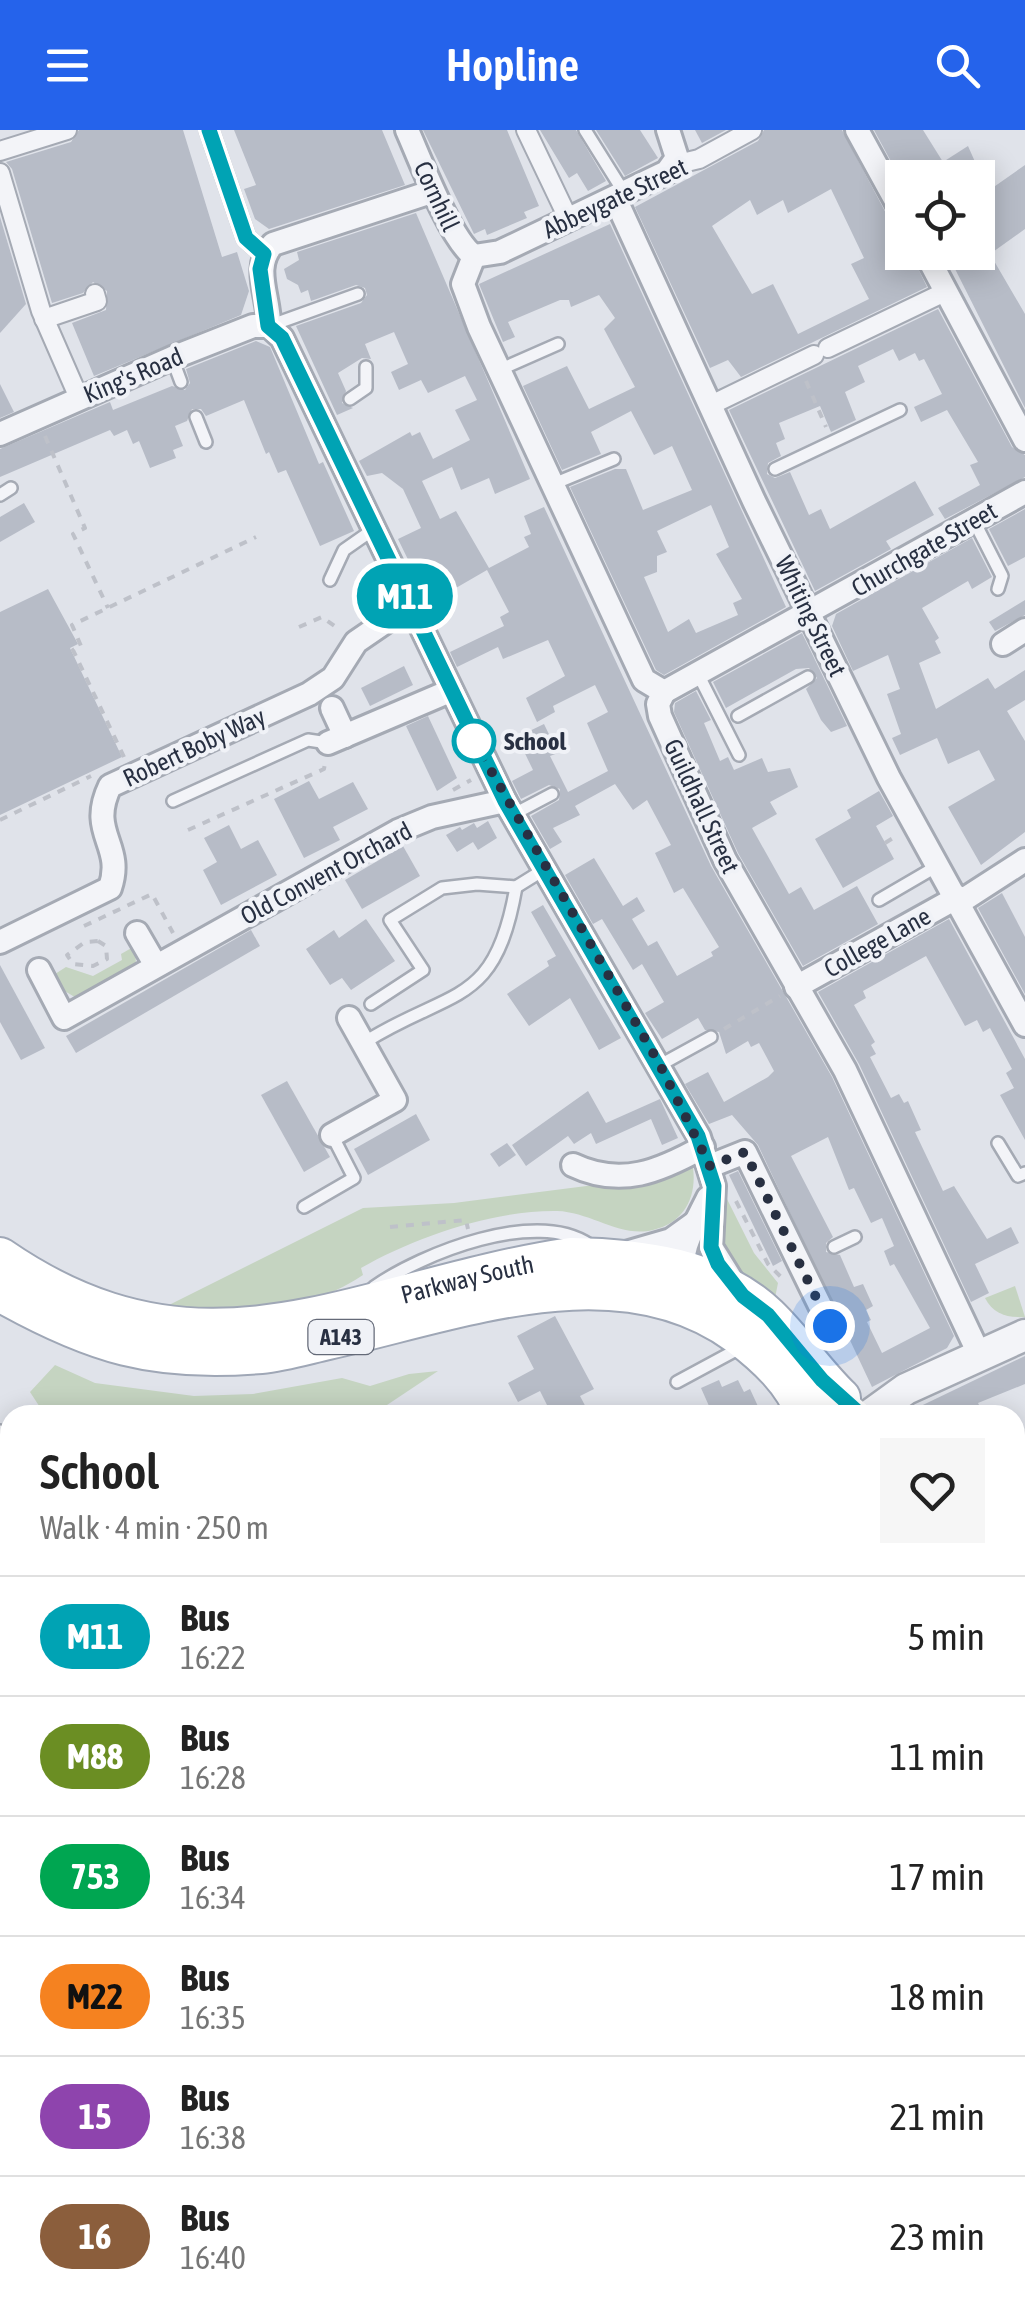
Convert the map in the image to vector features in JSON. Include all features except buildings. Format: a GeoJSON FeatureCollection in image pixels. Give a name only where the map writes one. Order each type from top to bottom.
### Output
{"type":"FeatureCollection","features":[{"type":"Feature","properties":{"kind":"main road","name":"Parkway South"},"geometry":{"type":"LineString","coordinates":[[0,1257],[40,1285],[96,1311],[147,1324],[217,1329],[322,1314],[532,1262],[608,1257],[682,1269],[743,1296],[768,1315],[799,1351],[836,1405]]}},
{"type":"Feature","properties":{"kind":"main road","name":"Parkway South"},"geometry":{"type":"LineString","coordinates":[[0,1292],[66,1329],[129,1349],[188,1355],[264,1354],[542,1293],[611,1288],[651,1294],[689,1306],[745,1340],[793,1387],[829,1405]]}},
{"type":"Feature","properties":{"kind":"street"},"geometry":{"type":"LineString","coordinates":[[0,151],[67,130]]}},
{"type":"Feature","properties":{"kind":"street"},"geometry":{"type":"LineString","coordinates":[[209,130],[246,238],[264,254]]}},
{"type":"Feature","properties":{"kind":"street","name":"Cornhill"},"geometry":{"type":"LineString","coordinates":[[407,130],[431,192],[442,202],[462,247],[474,256]]}},
{"type":"Feature","properties":{"kind":"street"},"geometry":{"type":"LineString","coordinates":[[526,130],[568,218]]}},
{"type":"Feature","properties":{"kind":"street"},"geometry":{"type":"LineString","coordinates":[[668,130],[677,158],[674,165]]}},
{"type":"Feature","properties":{"kind":"street","name":"Abbeygate Street"},"geometry":{"type":"LineString","coordinates":[[474,256],[500,252],[620,196],[674,165],[699,159],[752,130]]}},
{"type":"Feature","properties":{"kind":"street"},"geometry":{"type":"LineString","coordinates":[[857,130],[885,181]]}},
{"type":"Feature","properties":{"kind":"street"},"geometry":{"type":"LineString","coordinates":[[0,174],[44,319],[79,398]]}},
{"type":"Feature","properties":{"kind":"street"},"geometry":{"type":"LineString","coordinates":[[431,192],[273,244],[264,254],[260,269],[268,326],[282,338],[324,410],[374,529],[509,807],[660,1065],[715,1174],[711,1247],[743,1296]]}},
{"type":"Feature","properties":{"kind":"street","name":"Whiting Street"},"geometry":{"type":"LineString","coordinates":[[620,196],[711,405],[753,479],[829,666],[1022,1014]]}},
{"type":"Feature","properties":{"kind":"street"},"geometry":{"type":"LineString","coordinates":[[474,256],[464,275],[464,290],[644,680],[664,692]]}},
{"type":"Feature","properties":{"kind":"street"},"geometry":{"type":"LineString","coordinates":[[935,270],[1025,440]]}},
{"type":"Feature","properties":{"kind":"street"},"geometry":{"type":"LineString","coordinates":[[711,405],[946,291]]}},
{"type":"Feature","properties":{"kind":"street"},"geometry":{"type":"LineString","coordinates":[[44,319],[97,301],[95,294]]}},
{"type":"Feature","properties":{"kind":"street","name":"King's Road"},"geometry":{"type":"LineString","coordinates":[[0,434],[172,358],[253,326],[268,326]]}},
{"type":"Feature","properties":{"kind":"street","name":"Churchgate Street"},"geometry":{"type":"LineString","coordinates":[[664,692],[1025,492]]}},
{"type":"Feature","properties":{"kind":"street","name":"Robert Boby Way"},"geometry":{"type":"LineString","coordinates":[[0,942],[110,888],[116,864],[102,829],[100,808],[110,786],[310,694],[333,678],[356,642],[410,605]]}},
{"type":"Feature","properties":{"kind":"street"},"geometry":{"type":"LineString","coordinates":[[1003,644],[1025,630]]}},
{"type":"Feature","properties":{"kind":"street"},"geometry":{"type":"LineString","coordinates":[[332,708],[337,740],[450,691]]}},
{"type":"Feature","properties":{"kind":"street","name":"Guildhall Street"},"geometry":{"type":"LineString","coordinates":[[664,692],[658,704],[660,716],[725,860],[845,1070],[980,1354]]}},
{"type":"Feature","properties":{"kind":"street","name":"Old Convent Orchard"},"geometry":{"type":"LineString","coordinates":[[39,970],[64,1018],[398,831],[432,817],[509,807]]}},
{"type":"Feature","properties":{"kind":"street","name":"College Lane"},"geometry":{"type":"LineString","coordinates":[[796,987],[1025,860]]}},
{"type":"Feature","properties":{"kind":"street"},"geometry":{"type":"LineString","coordinates":[[136,933],[155,964]]}},
{"type":"Feature","properties":{"kind":"street"},"geometry":{"type":"LineString","coordinates":[[332,1135],[395,1100],[349,1018]]}},
{"type":"Feature","properties":{"kind":"street"},"geometry":{"type":"LineString","coordinates":[[745,1340],[728,1312],[692,1293],[682,1269],[715,1174],[745,1152],[805,1261],[830,1326],[799,1351]]}},
{"type":"Feature","properties":{"kind":"street"},"geometry":{"type":"LineString","coordinates":[[572,1164],[590,1173],[715,1174]]}},
{"type":"Feature","properties":{"kind":"street"},"geometry":{"type":"LineString","coordinates":[[608,1257],[671,1240],[698,1221]]}},
{"type":"Feature","properties":{"kind":"street"},"geometry":{"type":"LineString","coordinates":[[855,1405],[906,1389],[1025,1334]]}},
{"type":"Feature","properties":{"kind":"lane"},"geometry":{"type":"LineString","coordinates":[[585,130],[620,196]]}},
{"type":"Feature","properties":{"kind":"lane"},"geometry":{"type":"LineString","coordinates":[[268,326],[358,294]]}},
{"type":"Feature","properties":{"kind":"lane"},"geometry":{"type":"LineString","coordinates":[[499,370],[558,344]]}},
{"type":"Feature","properties":{"kind":"lane"},"geometry":{"type":"LineString","coordinates":[[172,358],[181,382]]}},
{"type":"Feature","properties":{"kind":"lane"},"geometry":{"type":"LineString","coordinates":[[350,399],[366,388],[366,367]]}},
{"type":"Feature","properties":{"kind":"lane"},"geometry":{"type":"LineString","coordinates":[[775,469],[900,410]]}},
{"type":"Feature","properties":{"kind":"lane"},"geometry":{"type":"LineString","coordinates":[[196,417],[206,442]]}},
{"type":"Feature","properties":{"kind":"lane"},"geometry":{"type":"LineString","coordinates":[[551,485],[614,459]]}},
{"type":"Feature","properties":{"kind":"lane"},"geometry":{"type":"LineString","coordinates":[[974,521],[1002,576],[998,589]]}},
{"type":"Feature","properties":{"kind":"lane"},"geometry":{"type":"LineString","coordinates":[[330,580],[344,550],[374,529]]}},
{"type":"Feature","properties":{"kind":"lane"},"geometry":{"type":"LineString","coordinates":[[698,674],[740,755]]}},
{"type":"Feature","properties":{"kind":"lane"},"geometry":{"type":"LineString","coordinates":[[738,716],[808,676]]}},
{"type":"Feature","properties":{"kind":"lane"},"geometry":{"type":"LineString","coordinates":[[173,801],[308,740],[337,740]]}},
{"type":"Feature","properties":{"kind":"lane"},"geometry":{"type":"LineString","coordinates":[[509,807],[552,794]]}},
{"type":"Feature","properties":{"kind":"lane"},"geometry":{"type":"LineString","coordinates":[[879,900],[939,865]]}},
{"type":"Feature","properties":{"kind":"lane"},"geometry":{"type":"LineString","coordinates":[[371,1004],[423,970],[390,920],[442,888],[477,884],[516,887],[545,869]]}},
{"type":"Feature","properties":{"kind":"lane"},"geometry":{"type":"LineString","coordinates":[[365,1042],[399,1021],[462,995],[491,969],[516,887]]}},
{"type":"Feature","properties":{"kind":"lane"},"geometry":{"type":"LineString","coordinates":[[660,1065],[711,1037]]}},
{"type":"Feature","properties":{"kind":"lane"},"geometry":{"type":"LineString","coordinates":[[304,1207],[354,1178],[332,1135]]}},
{"type":"Feature","properties":{"kind":"lane"},"geometry":{"type":"LineString","coordinates":[[998,1144],[1018,1176],[1025,1173]]}},
{"type":"Feature","properties":{"kind":"lane"},"geometry":{"type":"LineString","coordinates":[[322,1314],[400,1268],[529,1229],[574,1234],[608,1257]]}},
{"type":"Feature","properties":{"kind":"lane"},"geometry":{"type":"LineString","coordinates":[[834,1247],[855,1237]]}},
{"type":"Feature","properties":{"kind":"lane"},"geometry":{"type":"LineString","coordinates":[[677,1382],[745,1340]]}},
{"type":"Feature","properties":{"kind":"path"},"geometry":{"type":"LineString","coordinates":[[814,355],[833,443]]}},
{"type":"Feature","properties":{"kind":"path"},"geometry":{"type":"LineString","coordinates":[[37,418],[85,528],[73,534],[108,608]]}},
{"type":"Feature","properties":{"kind":"path"},"geometry":{"type":"LineString","coordinates":[[124,760],[73,650],[81,646],[72,624],[256,537]]}},
{"type":"Feature","properties":{"kind":"path"},"geometry":{"type":"LineString","coordinates":[[299,628],[322,617],[338,630]]}},
{"type":"Feature","properties":{"kind":"path"},"geometry":{"type":"LineString","coordinates":[[188,830],[324,769],[337,740]]}},
{"type":"Feature","properties":{"kind":"path"},"geometry":{"type":"LineString","coordinates":[[0,820],[106,768]]}},
{"type":"Feature","properties":{"kind":"path"},"geometry":{"type":"LineString","coordinates":[[68,934],[152,894],[183,951]]}},
{"type":"Feature","properties":{"kind":"path"},"geometry":{"type":"LineString","coordinates":[[84,942],[98,942],[109,953],[100,963],[73,964],[68,955],[84,942]]}},
{"type":"Feature","properties":{"kind":"path"},"geometry":{"type":"LineString","coordinates":[[711,1037],[796,987]]}},
{"type":"Feature","properties":{"kind":"path"},"geometry":{"type":"LineString","coordinates":[[715,1174],[768,1264],[788,1286]]}},
{"type":"Feature","properties":{"kind":"path"},"geometry":{"type":"LineString","coordinates":[[390,1227],[466,1220],[471,1244]]}},
{"type":"Feature","properties":{"kind":"green space"},"geometry":{"type":"Polygon","coordinates":[[[135,946],[136,965],[78,999],[58,987],[55,974],[66,967],[93,976],[122,960],[121,954],[135,946]]]}},
{"type":"Feature","properties":{"kind":"green space"},"geometry":{"type":"Polygon","coordinates":[[[693,1168],[693,1189],[686,1207],[673,1221],[653,1230],[629,1231],[570,1212],[507,1215],[406,1246],[361,1268],[363,1275],[338,1289],[289,1306],[239,1311],[157,1311],[363,1208],[454,1203],[657,1177],[693,1168]]]}},
{"type":"Feature","properties":{"kind":"green space"},"geometry":{"type":"Polygon","coordinates":[[[726,1197],[754,1253],[778,1283],[775,1298],[742,1279],[725,1260],[721,1235],[726,1197]]]}},
{"type":"Feature","properties":{"kind":"green space"},"geometry":{"type":"Polygon","coordinates":[[[1015,1286],[1025,1317],[1001,1314],[985,1298],[1015,1286]]]}},
{"type":"Feature","properties":{"kind":"green space"},"geometry":{"type":"Polygon","coordinates":[[[55,1365],[95,1383],[194,1396],[253,1394],[342,1378],[370,1386],[409,1374],[438,1371],[387,1405],[38,1405],[30,1392],[55,1365]]]}},
{"type":"Feature","properties":{"kind":"bus line","name":"M11"},"geometry":{"type":"LineString","coordinates":[[209,130],[246,238],[264,254],[260,269],[270,309],[268,326],[282,338],[505,801],[698,1136],[714,1186],[711,1247],[718,1264],[743,1296],[768,1315],[822,1380],[854,1405]]}},
{"type":"Feature","properties":{"kind":"place","name":"School"},"geometry":{"type":"Point","coordinates":[474,741]}},
{"type":"Feature","properties":{"kind":"route"},"geometry":{"type":"LineString","coordinates":[[474,741],[660,1065],[710,1166],[745,1152],[830,1326]]}}]}
